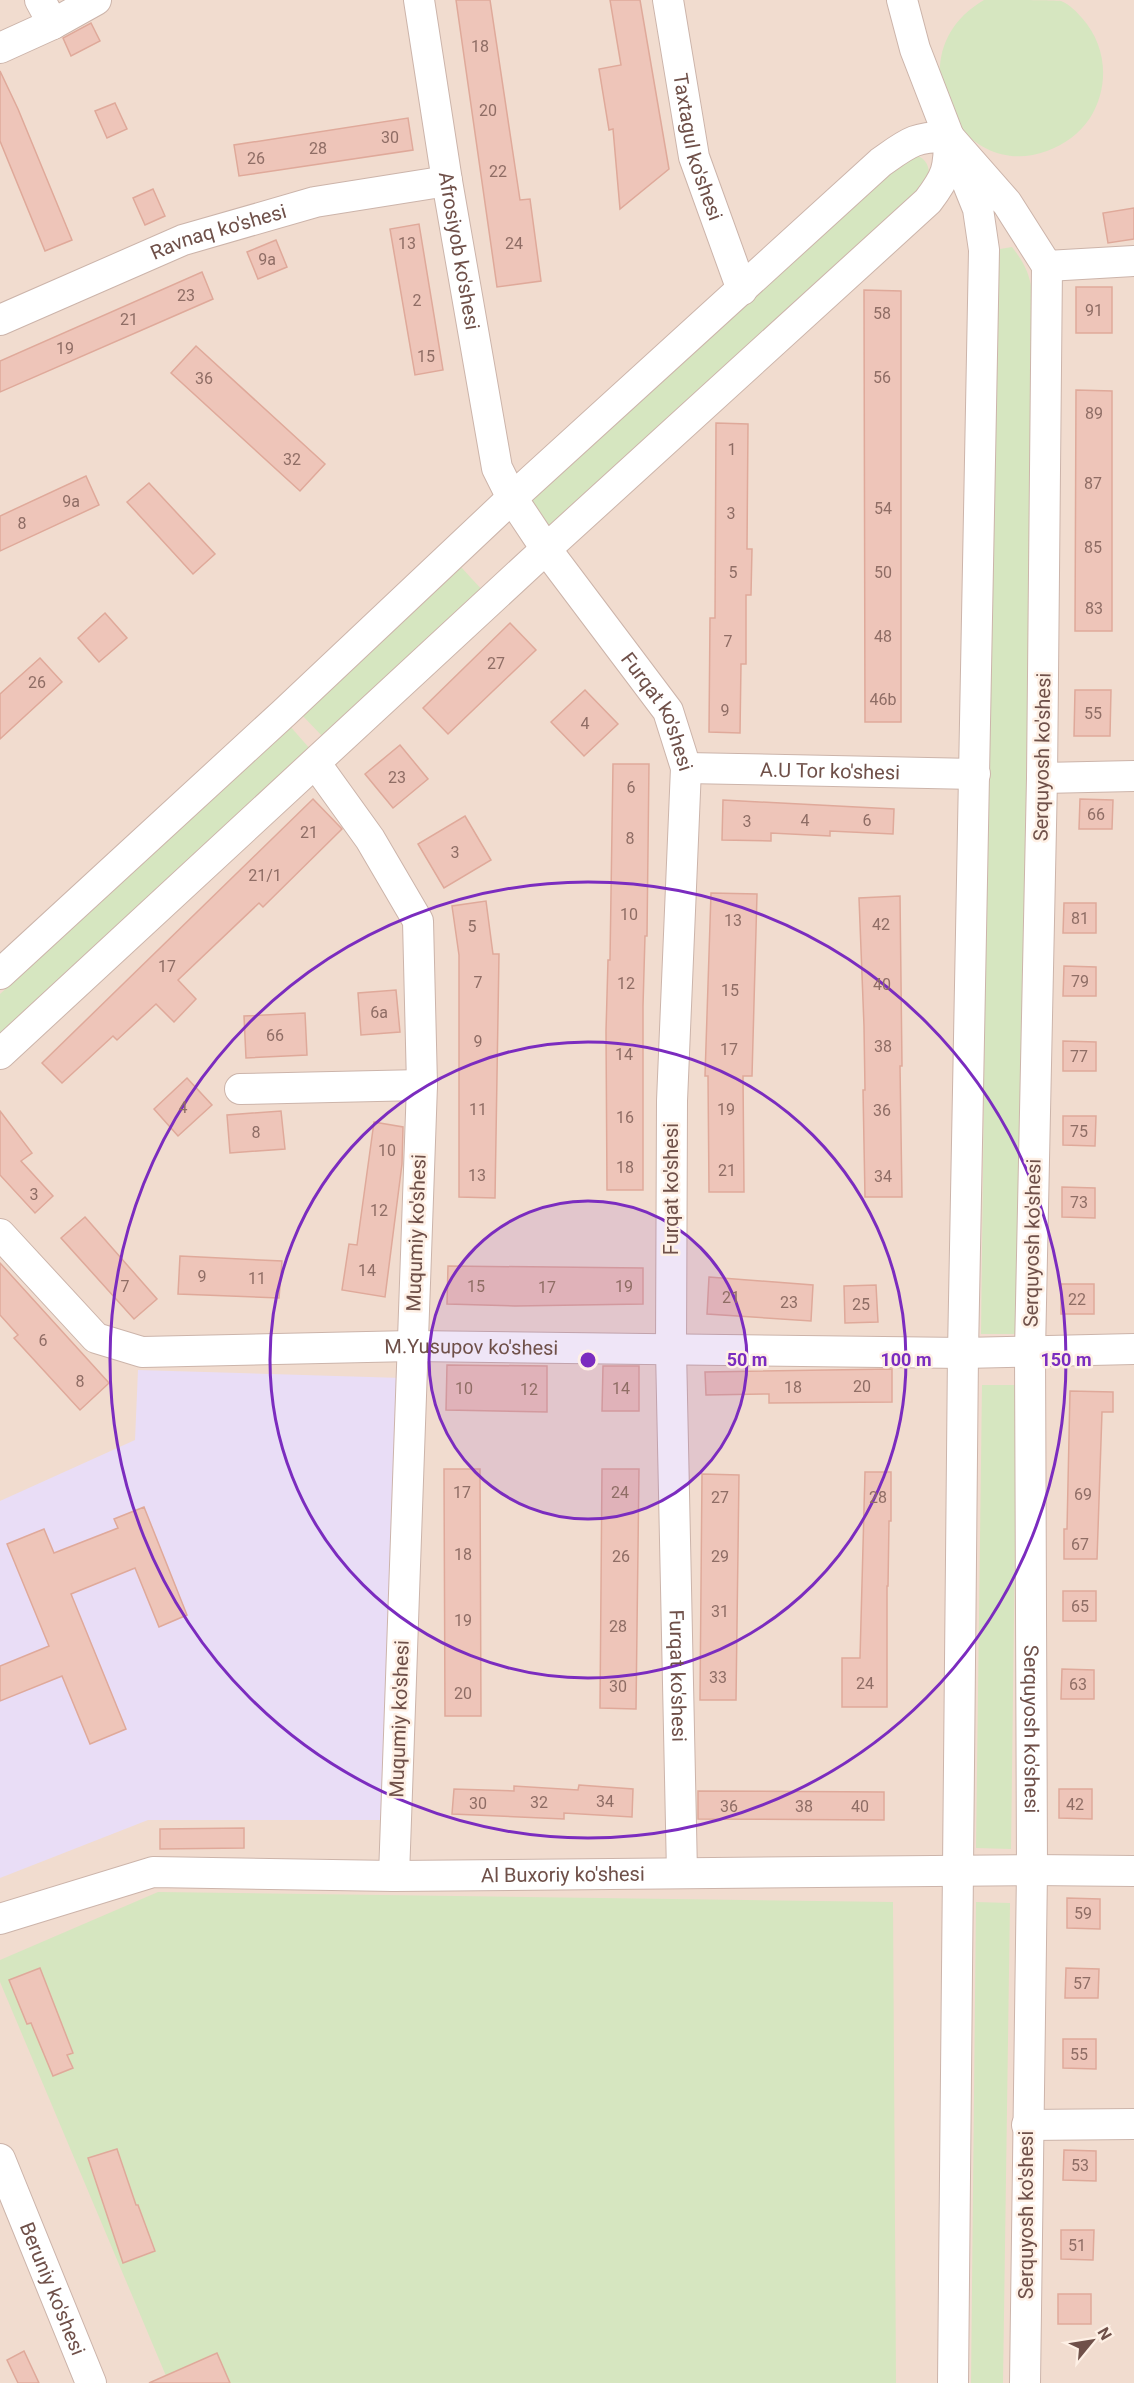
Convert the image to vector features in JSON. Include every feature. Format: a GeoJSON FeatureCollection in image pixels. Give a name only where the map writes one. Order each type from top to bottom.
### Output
{"type":"FeatureCollection","features":[{"type":"Feature","properties":{"kind":"street"},"geometry":{"type":"LineString","coordinates":[[0,48],[46,12],[96,0]]}},
{"type":"Feature","properties":{"kind":"street","name":"Afrosiyob ko'shesi"},"geometry":{"type":"LineString","coordinates":[[419,0],[447,181],[497,468],[512,498],[546,549]]}},
{"type":"Feature","properties":{"kind":"street","name":"Taxtagul ko'shesi"},"geometry":{"type":"LineString","coordinates":[[668,0],[694,157],[742,290]]}},
{"type":"Feature","properties":{"kind":"street"},"geometry":{"type":"LineString","coordinates":[[902,0],[915,49],[978,208],[984,250],[963,1353],[953,2383]]}},
{"type":"Feature","properties":{"kind":"street"},"geometry":{"type":"LineString","coordinates":[[0,974],[284,713],[512,498],[880,162],[904,146],[925,136],[949,137],[1007,203],[1047,266],[1134,261]]}},
{"type":"Feature","properties":{"kind":"street"},"geometry":{"type":"LineString","coordinates":[[0,1054],[546,549],[928,201],[949,165],[949,137]]}},
{"type":"Feature","properties":{"kind":"street","name":"Ravnaq ko'shesi"},"geometry":{"type":"LineString","coordinates":[[0,320],[183,240],[315,202],[447,181]]}},
{"type":"Feature","properties":{"kind":"street"},"geometry":{"type":"LineString","coordinates":[[928,201],[943,200],[961,206],[970,217],[984,250]]}},
{"type":"Feature","properties":{"kind":"street","name":"Serquyosh ko'shesi"},"geometry":{"type":"LineString","coordinates":[[1025,2383],[1032,1870],[1030,1351],[1042,778],[1047,266]]}},
{"type":"Feature","properties":{"kind":"street","name":"Furqat ko'shesi"},"geometry":{"type":"LineString","coordinates":[[546,549],[668,711],[686,768],[672,1101],[671,1350],[682,1873]]}},
{"type":"Feature","properties":{"kind":"street","name":"Muqumiy ko'shesi"},"geometry":{"type":"LineString","coordinates":[[316,764],[370,838],[418,921],[422,1085],[394,1876]]}},
{"type":"Feature","properties":{"kind":"street","name":"A.U Tor ko'shesi"},"geometry":{"type":"LineString","coordinates":[[686,768],[975,774]]}},
{"type":"Feature","properties":{"kind":"street"},"geometry":{"type":"LineString","coordinates":[[1042,778],[1134,776]]}},
{"type":"Feature","properties":{"kind":"street"},"geometry":{"type":"LineString","coordinates":[[240,1089],[422,1085]]}},
{"type":"Feature","properties":{"kind":"street","name":"M.Yusupov ko'shesi"},"geometry":{"type":"LineString","coordinates":[[0,1234],[96,1338],[142,1352],[412,1346],[963,1353],[1134,1349]]}},
{"type":"Feature","properties":{"kind":"street","name":"Al Buxoriy ko'shesi"},"geometry":{"type":"LineString","coordinates":[[0,1919],[153,1872],[394,1876],[1134,1871]]}},
{"type":"Feature","properties":{"kind":"street"},"geometry":{"type":"LineString","coordinates":[[1027,2125],[1134,2124]]}},
{"type":"Feature","properties":{"kind":"street","name":"Beruniy ko'shesi"},"geometry":{"type":"LineString","coordinates":[[0,2159],[8,2198],[91,2383]]}},
{"type":"Feature","properties":{"kind":"shaded area"},"geometry":{"type":"Polygon","coordinates":[[[0,0],[1134,0],[1134,2383],[0,2383],[0,0]]]}},
{"type":"Feature","properties":{"kind":"shaded area"},"geometry":{"type":"Polygon","coordinates":[[[138,1370],[402,1378],[395,1820],[148,1820],[0,1878],[0,1501],[135,1440],[138,1370]]]}},
{"type":"Feature","properties":{"kind":"green space"},"geometry":{"type":"Polygon","coordinates":[[[984,0],[1061,1],[1080,15],[1097,41],[1103,66],[1101,93],[1090,118],[1066,142],[1047,151],[1015,156],[987,149],[964,132],[948,108],[940,80],[943,51],[957,23],[984,0]]]}},
{"type":"Feature","properties":{"kind":"green space"},"geometry":{"type":"Polygon","coordinates":[[[912,155],[921,158],[927,164],[929,173],[927,183],[550,525],[541,521],[531,504],[536,495],[904,158],[912,155]]]}},
{"type":"Feature","properties":{"kind":"green space"},"geometry":{"type":"Polygon","coordinates":[[[1012,247],[1027,271],[1034,315],[1017,1334],[981,1334],[994,260],[1000,249],[1012,247]]]}},
{"type":"Feature","properties":{"kind":"green space"},"geometry":{"type":"Polygon","coordinates":[[[460,566],[484,592],[325,739],[301,714],[460,566]]]}},
{"type":"Feature","properties":{"kind":"green space"},"geometry":{"type":"Polygon","coordinates":[[[289,725],[311,750],[0,1036],[0,994],[289,725]]]}},
{"type":"Feature","properties":{"kind":"green space"},"geometry":{"type":"Polygon","coordinates":[[[982,1385],[1017,1385],[1011,1849],[976,1848],[982,1385]]]}},
{"type":"Feature","properties":{"kind":"green space"},"geometry":{"type":"Polygon","coordinates":[[[158,1892],[893,1902],[896,2383],[169,2383],[0,1982],[0,1960],[158,1892]]]}},
{"type":"Feature","properties":{"kind":"green space"},"geometry":{"type":"Polygon","coordinates":[[[976,1902],[1010,1903],[1003,2383],[971,2383],[976,1902]]]}},
{"type":"Feature","properties":{"kind":"building"},"geometry":{"type":"Polygon","coordinates":[[[456,0],[490,0],[520,200],[530,199],[541,281],[497,287],[456,0]]]}},
{"type":"Feature","properties":{"kind":"building"},"geometry":{"type":"Polygon","coordinates":[[[610,0],[640,0],[669,169],[620,209],[613,129],[609,130],[599,69],[621,65],[610,0]]]}},
{"type":"Feature","properties":{"kind":"building"},"geometry":{"type":"Polygon","coordinates":[[[91,23],[100,41],[71,56],[63,38],[91,23]]]}},
{"type":"Feature","properties":{"kind":"building"},"geometry":{"type":"Polygon","coordinates":[[[0,71],[72,240],[45,251],[0,141],[0,71]]]}},
{"type":"Feature","properties":{"kind":"building"},"geometry":{"type":"Polygon","coordinates":[[[115,103],[127,129],[107,138],[95,111],[115,103]]]}},
{"type":"Feature","properties":{"kind":"building"},"geometry":{"type":"Polygon","coordinates":[[[408,118],[413,150],[239,176],[234,145],[408,118]]]}},
{"type":"Feature","properties":{"kind":"building"},"geometry":{"type":"Polygon","coordinates":[[[153,189],[165,216],[145,225],[133,198],[153,189]]]}},
{"type":"Feature","properties":{"kind":"building"},"geometry":{"type":"Polygon","coordinates":[[[1134,208],[1134,239],[1108,243],[1103,213],[1134,208]]]}},
{"type":"Feature","properties":{"kind":"building"},"geometry":{"type":"Polygon","coordinates":[[[419,224],[443,370],[415,375],[390,229],[419,224]]]}},
{"type":"Feature","properties":{"kind":"building"},"geometry":{"type":"Polygon","coordinates":[[[276,240],[287,267],[258,279],[247,252],[276,240]]]}},
{"type":"Feature","properties":{"kind":"building"},"geometry":{"type":"Polygon","coordinates":[[[202,272],[213,299],[0,392],[0,361],[202,272]]]}},
{"type":"Feature","properties":{"kind":"building"},"geometry":{"type":"Polygon","coordinates":[[[1076,287],[1112,287],[1112,333],[1076,333],[1076,287]]]}},
{"type":"Feature","properties":{"kind":"building"},"geometry":{"type":"Polygon","coordinates":[[[864,290],[901,291],[901,722],[865,722],[864,290]]]}},
{"type":"Feature","properties":{"kind":"building"},"geometry":{"type":"Polygon","coordinates":[[[196,346],[325,464],[300,491],[171,373],[196,346]]]}},
{"type":"Feature","properties":{"kind":"building"},"geometry":{"type":"Polygon","coordinates":[[[1076,390],[1112,391],[1112,631],[1075,631],[1076,390]]]}},
{"type":"Feature","properties":{"kind":"building"},"geometry":{"type":"Polygon","coordinates":[[[716,423],[748,424],[747,549],[752,549],[751,595],[746,595],[746,664],[741,664],[740,733],[709,732],[710,618],[715,618],[716,423]]]}},
{"type":"Feature","properties":{"kind":"building"},"geometry":{"type":"Polygon","coordinates":[[[86,476],[99,505],[0,551],[0,516],[86,476]]]}},
{"type":"Feature","properties":{"kind":"building"},"geometry":{"type":"Polygon","coordinates":[[[149,483],[215,554],[193,574],[127,502],[149,483]]]}},
{"type":"Feature","properties":{"kind":"building"},"geometry":{"type":"Polygon","coordinates":[[[105,613],[127,638],[99,662],[78,638],[105,613]]]}},
{"type":"Feature","properties":{"kind":"building"},"geometry":{"type":"Polygon","coordinates":[[[510,623],[536,650],[448,734],[423,708],[510,623]]]}},
{"type":"Feature","properties":{"kind":"building"},"geometry":{"type":"Polygon","coordinates":[[[40,658],[62,682],[0,739],[0,694],[40,658]]]}},
{"type":"Feature","properties":{"kind":"building"},"geometry":{"type":"Polygon","coordinates":[[[585,690],[618,724],[584,756],[551,722],[585,690]]]}},
{"type":"Feature","properties":{"kind":"building"},"geometry":{"type":"Polygon","coordinates":[[[1075,690],[1111,690],[1110,736],[1074,736],[1075,690]]]}},
{"type":"Feature","properties":{"kind":"building"},"geometry":{"type":"Polygon","coordinates":[[[400,745],[428,779],[393,808],[365,774],[400,745]]]}},
{"type":"Feature","properties":{"kind":"building"},"geometry":{"type":"Polygon","coordinates":[[[613,764],[649,764],[647,936],[645,936],[643,1006],[643,1190],[607,1190],[606,1031],[608,960],[610,960],[613,764]]]}},
{"type":"Feature","properties":{"kind":"building"},"geometry":{"type":"Polygon","coordinates":[[[313,799],[342,829],[263,907],[259,903],[178,980],[196,999],[174,1022],[156,1004],[117,1040],[113,1036],[62,1083],[42,1063],[313,799]]]}},
{"type":"Feature","properties":{"kind":"building"},"geometry":{"type":"Polygon","coordinates":[[[1080,799],[1113,800],[1112,829],[1079,829],[1080,799]]]}},
{"type":"Feature","properties":{"kind":"building"},"geometry":{"type":"Polygon","coordinates":[[[723,800],[894,809],[893,834],[830,831],[830,836],[771,833],[771,841],[722,840],[723,800]]]}},
{"type":"Feature","properties":{"kind":"building"},"geometry":{"type":"Polygon","coordinates":[[[465,816],[491,860],[444,888],[418,844],[465,816]]]}},
{"type":"Feature","properties":{"kind":"building"},"geometry":{"type":"Polygon","coordinates":[[[711,893],[757,894],[752,1076],[743,1076],[744,1192],[709,1192],[708,1076],[705,1076],[711,893]]]}},
{"type":"Feature","properties":{"kind":"building"},"geometry":{"type":"Polygon","coordinates":[[[900,896],[902,1197],[865,1197],[864,1026],[859,898],[900,896]]]}},
{"type":"Feature","properties":{"kind":"building"},"geometry":{"type":"Polygon","coordinates":[[[486,901],[493,954],[499,954],[495,1198],[459,1197],[459,955],[452,906],[486,901]]]}},
{"type":"Feature","properties":{"kind":"building"},"geometry":{"type":"Polygon","coordinates":[[[1064,903],[1096,903],[1096,933],[1063,933],[1064,903]]]}},
{"type":"Feature","properties":{"kind":"building"},"geometry":{"type":"Polygon","coordinates":[[[1064,966],[1096,967],[1096,996],[1063,996],[1064,966]]]}},
{"type":"Feature","properties":{"kind":"building"},"geometry":{"type":"Polygon","coordinates":[[[396,990],[400,1032],[361,1035],[358,993],[396,990]]]}},
{"type":"Feature","properties":{"kind":"building"},"geometry":{"type":"Polygon","coordinates":[[[305,1013],[307,1055],[246,1058],[244,1016],[305,1013]]]}},
{"type":"Feature","properties":{"kind":"building"},"geometry":{"type":"Polygon","coordinates":[[[1063,1041],[1096,1042],[1096,1071],[1063,1071],[1063,1041]]]}},
{"type":"Feature","properties":{"kind":"building"},"geometry":{"type":"Polygon","coordinates":[[[187,1078],[212,1105],[178,1136],[154,1109],[187,1078]]]}},
{"type":"Feature","properties":{"kind":"building"},"geometry":{"type":"Polygon","coordinates":[[[0,1111],[32,1153],[21,1161],[53,1196],[35,1213],[0,1175],[0,1111]]]}},
{"type":"Feature","properties":{"kind":"building"},"geometry":{"type":"Polygon","coordinates":[[[281,1111],[285,1149],[230,1153],[227,1115],[281,1111]]]}},
{"type":"Feature","properties":{"kind":"building"},"geometry":{"type":"Polygon","coordinates":[[[1063,1116],[1096,1116],[1095,1146],[1063,1145],[1063,1116]]]}},
{"type":"Feature","properties":{"kind":"building"},"geometry":{"type":"Polygon","coordinates":[[[374,1122],[403,1127],[402,1164],[385,1297],[342,1290],[349,1244],[357,1245],[374,1122]]]}},
{"type":"Feature","properties":{"kind":"building"},"geometry":{"type":"Polygon","coordinates":[[[1062,1187],[1095,1188],[1095,1218],[1062,1217],[1062,1187]]]}},
{"type":"Feature","properties":{"kind":"building"},"geometry":{"type":"Polygon","coordinates":[[[85,1217],[157,1299],[134,1319],[61,1238],[85,1217]]]}},
{"type":"Feature","properties":{"kind":"building"},"geometry":{"type":"Polygon","coordinates":[[[180,1256],[282,1261],[279,1298],[178,1294],[180,1256]]]}},
{"type":"Feature","properties":{"kind":"building"},"geometry":{"type":"Polygon","coordinates":[[[0,1263],[109,1383],[80,1410],[14,1338],[18,1335],[0,1315],[0,1263]]]}},
{"type":"Feature","properties":{"kind":"building"},"geometry":{"type":"Polygon","coordinates":[[[448,1266],[643,1268],[643,1304],[515,1306],[447,1304],[448,1266]]]}},
{"type":"Feature","properties":{"kind":"building"},"geometry":{"type":"Polygon","coordinates":[[[709,1277],[813,1285],[811,1321],[707,1314],[709,1277]]]}},
{"type":"Feature","properties":{"kind":"building"},"geometry":{"type":"Polygon","coordinates":[[[1061,1284],[1094,1284],[1094,1314],[1061,1314],[1061,1284]]]}},
{"type":"Feature","properties":{"kind":"building"},"geometry":{"type":"Polygon","coordinates":[[[876,1285],[878,1322],[845,1323],[844,1286],[876,1285]]]}},
{"type":"Feature","properties":{"kind":"building"},"geometry":{"type":"Polygon","coordinates":[[[447,1365],[547,1366],[547,1412],[446,1410],[447,1365]]]}},
{"type":"Feature","properties":{"kind":"building"},"geometry":{"type":"Polygon","coordinates":[[[603,1366],[639,1366],[639,1411],[602,1411],[603,1366]]]}},
{"type":"Feature","properties":{"kind":"building"},"geometry":{"type":"Polygon","coordinates":[[[892,1369],[892,1402],[769,1403],[769,1394],[706,1395],[705,1372],[892,1369]]]}},
{"type":"Feature","properties":{"kind":"building"},"geometry":{"type":"Polygon","coordinates":[[[1070,1391],[1113,1392],[1113,1412],[1102,1412],[1097,1559],[1064,1559],[1064,1529],[1067,1529],[1070,1391]]]}},
{"type":"Feature","properties":{"kind":"building"},"geometry":{"type":"Polygon","coordinates":[[[444,1469],[480,1469],[481,1716],[445,1716],[444,1469]]]}},
{"type":"Feature","properties":{"kind":"building"},"geometry":{"type":"Polygon","coordinates":[[[602,1469],[639,1469],[636,1709],[600,1708],[602,1469]]]}},
{"type":"Feature","properties":{"kind":"building"},"geometry":{"type":"Polygon","coordinates":[[[865,1472],[891,1472],[887,1586],[887,1707],[842,1707],[842,1658],[860,1658],[865,1472]]]}},
{"type":"Feature","properties":{"kind":"building"},"geometry":{"type":"Polygon","coordinates":[[[702,1474],[739,1475],[736,1700],[700,1700],[702,1474]]]}},
{"type":"Feature","properties":{"kind":"building"},"geometry":{"type":"Polygon","coordinates":[[[144,1507],[187,1615],[159,1627],[135,1568],[71,1594],[126,1729],[90,1744],[62,1676],[0,1701],[0,1666],[49,1646],[7,1544],[44,1529],[54,1553],[118,1528],[114,1519],[144,1507]]]}},
{"type":"Feature","properties":{"kind":"building"},"geometry":{"type":"Polygon","coordinates":[[[1063,1591],[1096,1591],[1096,1621],[1063,1621],[1063,1591]]]}},
{"type":"Feature","properties":{"kind":"building"},"geometry":{"type":"Polygon","coordinates":[[[1062,1669],[1094,1670],[1094,1699],[1061,1699],[1062,1669]]]}},
{"type":"Feature","properties":{"kind":"building"},"geometry":{"type":"Polygon","coordinates":[[[579,1785],[633,1789],[632,1817],[564,1813],[564,1819],[452,1814],[454,1789],[514,1791],[514,1786],[578,1790],[579,1785]]]}},
{"type":"Feature","properties":{"kind":"building"},"geometry":{"type":"Polygon","coordinates":[[[1059,1789],[1092,1789],[1092,1819],[1059,1818],[1059,1789]]]}},
{"type":"Feature","properties":{"kind":"building"},"geometry":{"type":"Polygon","coordinates":[[[698,1791],[884,1792],[884,1820],[698,1819],[698,1791]]]}},
{"type":"Feature","properties":{"kind":"building"},"geometry":{"type":"Polygon","coordinates":[[[244,1828],[244,1848],[160,1849],[160,1829],[244,1828]]]}},
{"type":"Feature","properties":{"kind":"building"},"geometry":{"type":"Polygon","coordinates":[[[1067,1898],[1100,1899],[1100,1929],[1067,1928],[1067,1898]]]}},
{"type":"Feature","properties":{"kind":"building"},"geometry":{"type":"Polygon","coordinates":[[[40,1968],[73,2053],[67,2055],[73,2068],[53,2076],[31,2023],[27,2024],[9,1980],[40,1968]]]}},
{"type":"Feature","properties":{"kind":"building"},"geometry":{"type":"Polygon","coordinates":[[[1066,1968],[1099,1969],[1098,1998],[1065,1998],[1066,1968]]]}},
{"type":"Feature","properties":{"kind":"building"},"geometry":{"type":"Polygon","coordinates":[[[1063,2039],[1096,2039],[1096,2069],[1063,2068],[1063,2039]]]}},
{"type":"Feature","properties":{"kind":"building"},"geometry":{"type":"Polygon","coordinates":[[[117,2149],[155,2251],[123,2263],[88,2158],[117,2149]]]}},
{"type":"Feature","properties":{"kind":"building"},"geometry":{"type":"Polygon","coordinates":[[[1064,2150],[1096,2151],[1096,2181],[1063,2180],[1064,2150]]]}},
{"type":"Feature","properties":{"kind":"building"},"geometry":{"type":"Polygon","coordinates":[[[1061,2230],[1094,2230],[1093,2260],[1061,2259],[1061,2230]]]}},
{"type":"Feature","properties":{"kind":"building"},"geometry":{"type":"Polygon","coordinates":[[[1058,2294],[1091,2294],[1091,2324],[1058,2324],[1058,2294]]]}},
{"type":"Feature","properties":{"kind":"building"},"geometry":{"type":"Polygon","coordinates":[[[24,2351],[39,2383],[18,2383],[7,2360],[24,2351]]]}},
{"type":"Feature","properties":{"kind":"building"},"geometry":{"type":"Polygon","coordinates":[[[217,2353],[230,2383],[149,2383],[217,2353]]]}}]}
